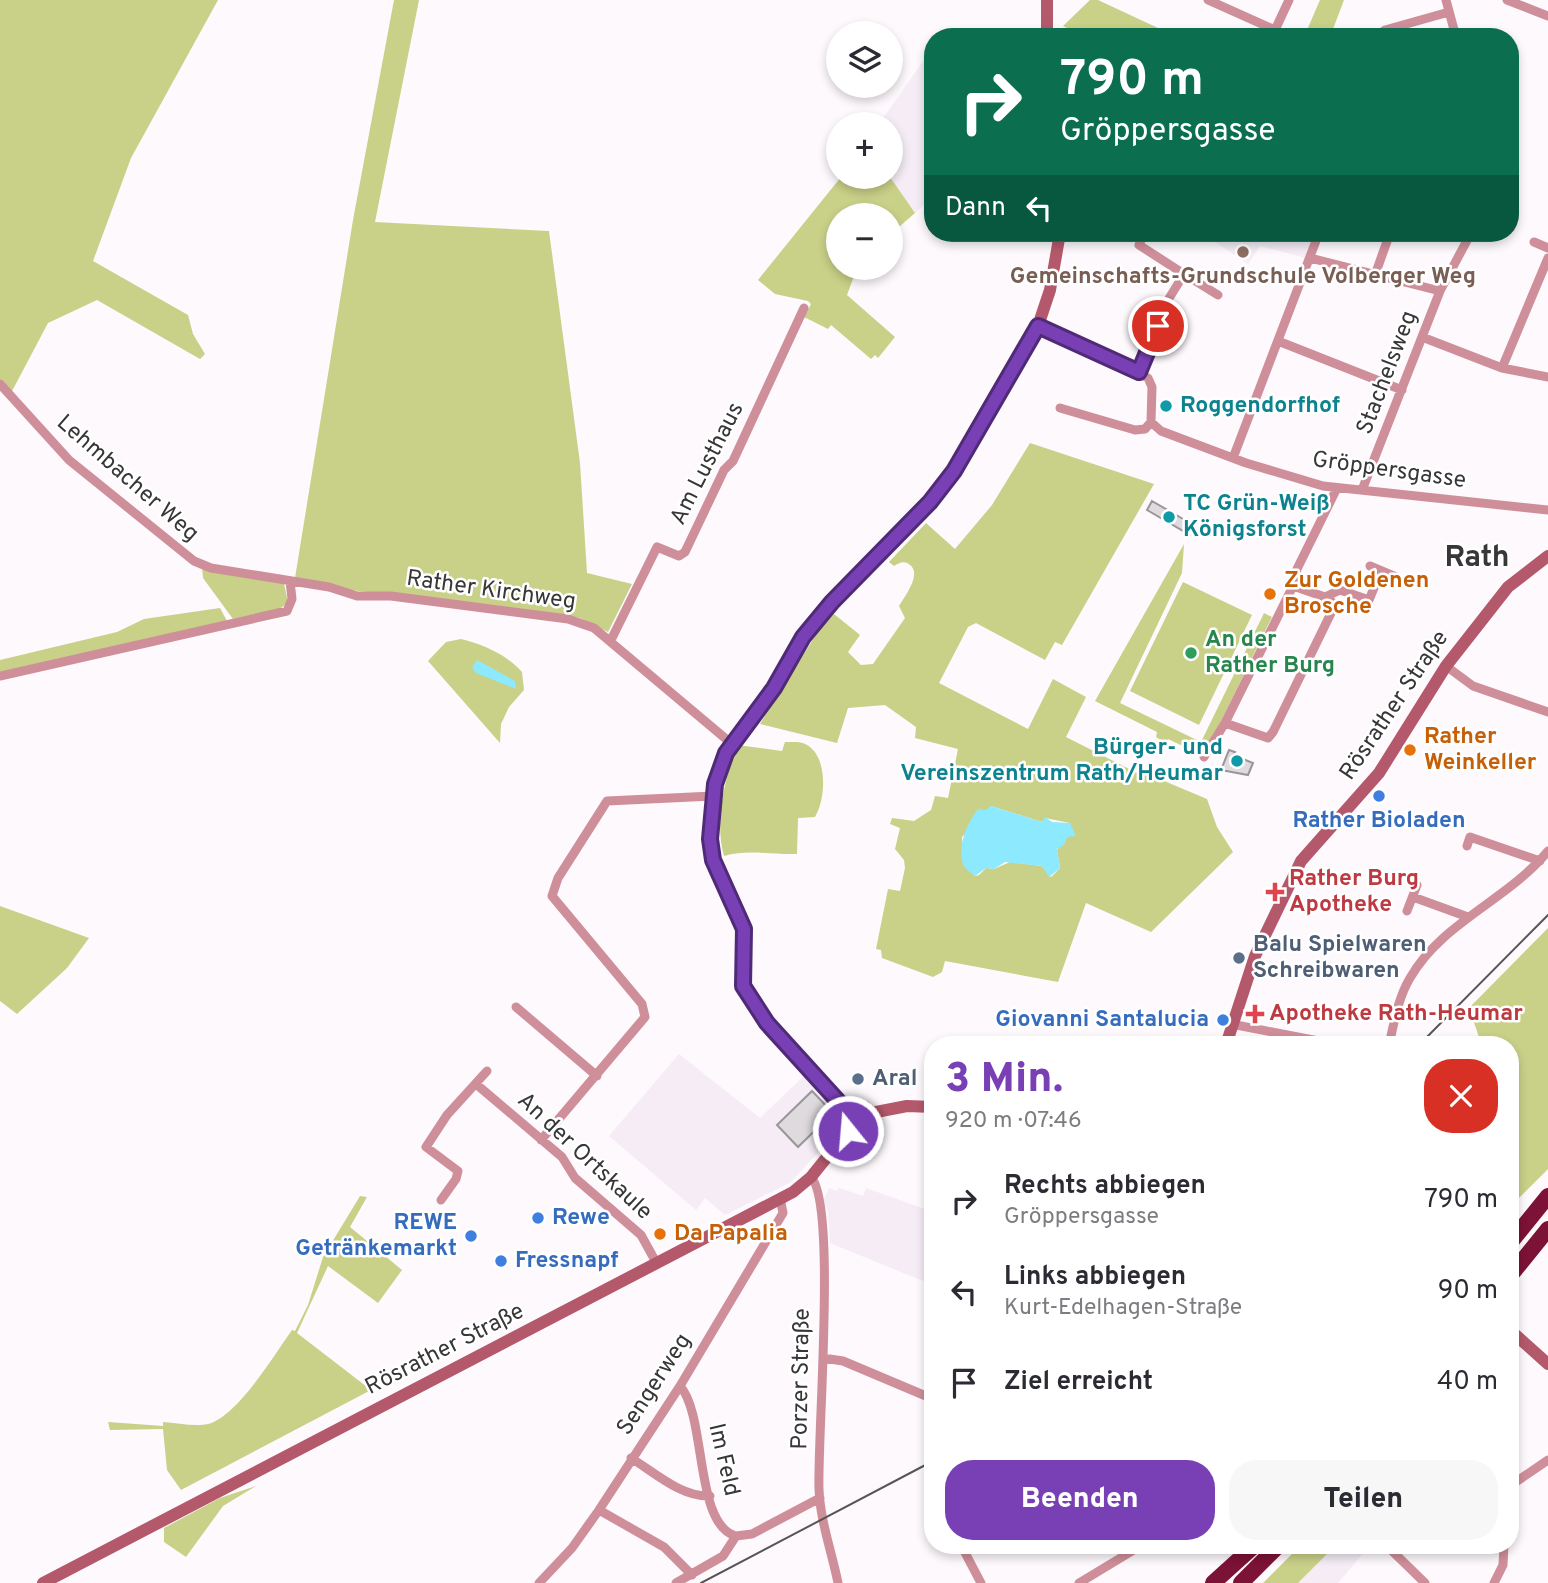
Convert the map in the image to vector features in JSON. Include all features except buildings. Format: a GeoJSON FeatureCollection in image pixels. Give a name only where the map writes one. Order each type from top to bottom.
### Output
{"type":"FeatureCollection","features":[{"type":"Feature","properties":{"kind":"highway"},"geometry":{"type":"LineString","coordinates":[[1519,1232],[1548,1196]]}},
{"type":"Feature","properties":{"kind":"highway"},"geometry":{"type":"LineString","coordinates":[[1519,1265],[1548,1229]]}},
{"type":"Feature","properties":{"kind":"highway"},"geometry":{"type":"LineString","coordinates":[[1213,1583],[1245,1554]]}},
{"type":"Feature","properties":{"kind":"highway"},"geometry":{"type":"LineString","coordinates":[[1241,1583],[1270,1554]]}},
{"type":"Feature","properties":{"kind":"main road"},"geometry":{"type":"LineString","coordinates":[[1046,0],[1047,28]]}},
{"type":"Feature","properties":{"kind":"main road"},"geometry":{"type":"LineString","coordinates":[[847,1111],[767,1023],[743,986],[741,975],[746,940],[737,911],[713,860],[710,839],[713,796],[721,762],[774,688],[816,620],[948,479],[1038,326],[1050,289],[1058,242]]}},
{"type":"Feature","properties":{"kind":"main road","name":"Rösrather Straße"},"geometry":{"type":"LineString","coordinates":[[1228,1036],[1255,956],[1295,871],[1317,840],[1379,772],[1446,666],[1508,587],[1548,556]]}},
{"type":"Feature","properties":{"kind":"main road"},"geometry":{"type":"LineString","coordinates":[[871,1113],[873,1122],[869,1131],[856,1135],[848,1131],[843,1119],[847,1111],[860,1106],[871,1113],[907,1106],[924,1107]]}},
{"type":"Feature","properties":{"kind":"main road","name":"Rösrather Straße"},"geometry":{"type":"LineString","coordinates":[[43,1583],[780,1198],[811,1177],[848,1131]]}},
{"type":"Feature","properties":{"kind":"main road"},"geometry":{"type":"LineString","coordinates":[[1519,1338],[1548,1364]]}},
{"type":"Feature","properties":{"kind":"street"},"geometry":{"type":"LineString","coordinates":[[1208,0],[1271,28]]}},
{"type":"Feature","properties":{"kind":"street"},"geometry":{"type":"LineString","coordinates":[[1276,28],[1289,0]]}},
{"type":"Feature","properties":{"kind":"street"},"geometry":{"type":"LineString","coordinates":[[1446,0],[1453,28]]}},
{"type":"Feature","properties":{"kind":"street"},"geometry":{"type":"LineString","coordinates":[[1507,0],[1548,16]]}},
{"type":"Feature","properties":{"kind":"street"},"geometry":{"type":"LineString","coordinates":[[1392,28],[1449,12]]}},
{"type":"Feature","properties":{"kind":"street"},"geometry":{"type":"LineString","coordinates":[[1140,242],[1139,245],[1218,295]]}},
{"type":"Feature","properties":{"kind":"street"},"geometry":{"type":"LineString","coordinates":[[1233,458],[1316,242]]}},
{"type":"Feature","properties":{"kind":"street"},"geometry":{"type":"LineString","coordinates":[[1375,275],[1387,242]]}},
{"type":"Feature","properties":{"kind":"street","name":"Stachelsweg"},"geometry":{"type":"LineString","coordinates":[[1362,490],[1440,291],[1466,242]]}},
{"type":"Feature","properties":{"kind":"street"},"geometry":{"type":"LineString","coordinates":[[1534,242],[1548,248]]}},
{"type":"Feature","properties":{"kind":"street"},"geometry":{"type":"LineString","coordinates":[[1310,258],[1440,291]]}},
{"type":"Feature","properties":{"kind":"street"},"geometry":{"type":"LineString","coordinates":[[1502,368],[1548,258]]}},
{"type":"Feature","properties":{"kind":"street"},"geometry":{"type":"LineString","coordinates":[[1139,372],[1168,300],[1184,274]]}},
{"type":"Feature","properties":{"kind":"street","name":"Am Lusthaus"},"geometry":{"type":"LineString","coordinates":[[611,640],[657,547],[679,556],[685,552],[724,470],[733,461],[804,309]]}},
{"type":"Feature","properties":{"kind":"street"},"geometry":{"type":"LineString","coordinates":[[1038,326],[1139,372],[1152,387],[1151,422],[1144,429],[1135,430],[1060,408]]}},
{"type":"Feature","properties":{"kind":"street"},"geometry":{"type":"LineString","coordinates":[[1422,337],[1502,368],[1548,377]]}},
{"type":"Feature","properties":{"kind":"street"},"geometry":{"type":"LineString","coordinates":[[1278,341],[1402,390]]}},
{"type":"Feature","properties":{"kind":"street","name":"Lehmbacher Weg"},"geometry":{"type":"LineString","coordinates":[[0,384],[69,460],[181,553],[211,568],[329,587]]}},
{"type":"Feature","properties":{"kind":"street","name":"Gröppersgasse"},"geometry":{"type":"LineString","coordinates":[[1151,422],[1161,431],[1233,458],[1337,488],[1548,510]]}},
{"type":"Feature","properties":{"kind":"street"},"geometry":{"type":"LineString","coordinates":[[1204,757],[1225,723],[1293,586],[1297,569],[1337,488]]}},
{"type":"Feature","properties":{"kind":"street"},"geometry":{"type":"LineString","coordinates":[[1370,566],[1396,577]]}},
{"type":"Feature","properties":{"kind":"street"},"geometry":{"type":"LineString","coordinates":[[1325,597],[1340,590],[1369,600],[1381,571]]}},
{"type":"Feature","properties":{"kind":"street"},"geometry":{"type":"LineString","coordinates":[[0,676],[286,611],[292,598],[290,581]]}},
{"type":"Feature","properties":{"kind":"street"},"geometry":{"type":"LineString","coordinates":[[1225,723],[1262,738],[1268,738],[1273,732],[1332,611],[1332,602],[1325,597],[1293,586]]}},
{"type":"Feature","properties":{"kind":"street","name":"Rather Kirchweg"},"geometry":{"type":"LineString","coordinates":[[329,587],[357,596],[391,596],[568,620],[594,628],[732,744]]}},
{"type":"Feature","properties":{"kind":"street"},"geometry":{"type":"LineString","coordinates":[[1446,666],[1473,686],[1548,712]]}},
{"type":"Feature","properties":{"kind":"street"},"geometry":{"type":"LineString","coordinates":[[541,1140],[642,1024],[646,1010],[552,896],[558,878],[607,801],[713,796]]}},
{"type":"Feature","properties":{"kind":"street"},"geometry":{"type":"LineString","coordinates":[[1467,846],[1470,837],[1540,861]]}},
{"type":"Feature","properties":{"kind":"street"},"geometry":{"type":"LineString","coordinates":[[1392,1036],[1409,980],[1435,945],[1468,917],[1510,888],[1548,851]]}},
{"type":"Feature","properties":{"kind":"street"},"geometry":{"type":"LineString","coordinates":[[1408,911],[1417,885]]}},
{"type":"Feature","properties":{"kind":"street"},"geometry":{"type":"LineString","coordinates":[[1413,897],[1468,917]]}},
{"type":"Feature","properties":{"kind":"street"},"geometry":{"type":"LineString","coordinates":[[516,1007],[597,1076]]}},
{"type":"Feature","properties":{"kind":"street"},"geometry":{"type":"LineString","coordinates":[[1231,1024],[1286,1036]]}},
{"type":"Feature","properties":{"kind":"street"},"geometry":{"type":"LineString","coordinates":[[441,1200],[456,1180],[458,1171],[426,1147],[447,1115],[487,1071]]}},
{"type":"Feature","properties":{"kind":"street","name":"An der Ortskaule"},"geometry":{"type":"LineString","coordinates":[[476,1084],[562,1157],[575,1178],[641,1235],[657,1264]]}},
{"type":"Feature","properties":{"kind":"street","name":"Porzer Straße"},"geometry":{"type":"LineString","coordinates":[[811,1177],[818,1187],[822,1227],[820,1498],[838,1583]]}},
{"type":"Feature","properties":{"kind":"street","name":"Sengerweg"},"geometry":{"type":"LineString","coordinates":[[539,1583],[572,1548],[680,1385],[783,1213],[780,1198]]}},
{"type":"Feature","properties":{"kind":"street"},"geometry":{"type":"LineString","coordinates":[[823,1358],[843,1361],[924,1392]]}},
{"type":"Feature","properties":{"kind":"street","name":"Im Feld"},"geometry":{"type":"LineString","coordinates":[[680,1385],[690,1400],[710,1496],[722,1529],[736,1536]]}},
{"type":"Feature","properties":{"kind":"street"},"geometry":{"type":"LineString","coordinates":[[631,1458],[685,1492],[696,1497],[710,1496]]}},
{"type":"Feature","properties":{"kind":"street"},"geometry":{"type":"LineString","coordinates":[[1519,1480],[1548,1461]]}},
{"type":"Feature","properties":{"kind":"street"},"geometry":{"type":"LineString","coordinates":[[676,1583],[723,1556],[736,1536],[752,1534],[820,1498]]}},
{"type":"Feature","properties":{"kind":"street"},"geometry":{"type":"LineString","coordinates":[[598,1510],[664,1547],[692,1576]]}},
{"type":"Feature","properties":{"kind":"street"},"geometry":{"type":"LineString","coordinates":[[966,1554],[981,1583]]}},
{"type":"Feature","properties":{"kind":"street"},"geometry":{"type":"LineString","coordinates":[[1079,1583],[1127,1554]]}},
{"type":"Feature","properties":{"kind":"street"},"geometry":{"type":"LineString","coordinates":[[1395,1554],[1425,1583]]}},
{"type":"Feature","properties":{"kind":"street"},"geometry":{"type":"LineString","coordinates":[[1494,1583],[1503,1565],[1504,1554]]}},
{"type":"Feature","properties":{"kind":"shaded area"},"geometry":{"type":"Polygon","coordinates":[[[924,60],[924,205],[915,213],[898,189],[903,189],[903,112],[887,112],[897,98],[903,98],[903,90],[924,60]]]}},
{"type":"Feature","properties":{"kind":"shaded area"},"geometry":{"type":"Polygon","coordinates":[[[1215,242],[1312,242],[1306,258],[1260,246],[1248,264],[1215,242]]]}},
{"type":"Feature","properties":{"kind":"shaded area"},"geometry":{"type":"Polygon","coordinates":[[[679,1054],[760,1118],[805,1075],[838,1109],[837,1132],[791,1182],[725,1215],[705,1198],[696,1210],[609,1136],[679,1054]]]}},
{"type":"Feature","properties":{"kind":"shaded area"},"geometry":{"type":"Polygon","coordinates":[[[829,1188],[837,1191],[839,1188],[863,1196],[866,1188],[924,1209],[924,1281],[830,1243],[828,1211],[823,1201],[829,1188]]]}},
{"type":"Feature","properties":{"kind":"shaded area"},"geometry":{"type":"Polygon","coordinates":[[[1327,1554],[1362,1554],[1338,1583],[1298,1583],[1327,1554]]]}},
{"type":"Feature","properties":{"kind":"green space"},"geometry":{"type":"Polygon","coordinates":[[[0,0],[218,0],[131,158],[93,261],[188,315],[193,334],[205,354],[200,359],[97,300],[48,323],[11,393],[0,381],[0,0]]]}},
{"type":"Feature","properties":{"kind":"green space"},"geometry":{"type":"Polygon","coordinates":[[[394,0],[419,0],[375,222],[549,231],[580,463],[587,573],[632,584],[608,632],[580,618],[559,614],[350,590],[295,578],[353,220],[394,0]]]}},
{"type":"Feature","properties":{"kind":"green space"},"geometry":{"type":"Polygon","coordinates":[[[1090,0],[1098,0],[1158,28],[1067,28],[1063,26],[1090,0]]]}},
{"type":"Feature","properties":{"kind":"green space"},"geometry":{"type":"Polygon","coordinates":[[[1320,0],[1344,0],[1333,28],[1308,28],[1320,0]]]}},
{"type":"Feature","properties":{"kind":"green space"},"geometry":{"type":"Polygon","coordinates":[[[831,189],[898,189],[915,213],[903,224],[903,203],[826,203],[826,280],[853,280],[847,295],[895,337],[878,358],[875,355],[871,359],[831,325],[828,329],[804,317],[811,304],[808,301],[775,294],[758,280],[831,189]]]}},
{"type":"Feature","properties":{"kind":"green space"},"geometry":{"type":"Polygon","coordinates":[[[1030,443],[1154,484],[1062,645],[1055,642],[1045,660],[976,623],[968,627],[939,683],[1028,729],[1053,679],[1086,697],[1066,737],[1137,773],[1138,770],[1207,799],[1217,827],[1233,852],[1151,932],[1086,903],[1058,982],[945,961],[942,972],[933,977],[882,958],[881,950],[876,949],[888,889],[900,891],[905,868],[904,860],[895,849],[900,828],[890,824],[892,818],[914,821],[931,810],[935,796],[948,798],[958,749],[915,738],[916,727],[885,705],[848,708],[837,743],[760,724],[817,633],[834,614],[860,635],[848,652],[861,665],[873,664],[905,618],[899,606],[914,574],[908,563],[894,566],[889,562],[926,523],[955,549],[992,505],[1030,443]],[[991,806],[962,837],[963,864],[975,876],[986,868],[994,869],[1010,862],[1042,866],[1051,877],[1060,868],[1057,850],[1072,831],[1070,823],[1045,818],[1042,822],[991,806]]]}},
{"type":"Feature","properties":{"kind":"green space"},"geometry":{"type":"Polygon","coordinates":[[[1184,544],[1182,573],[1120,703],[1201,742],[1264,613],[1272,617],[1204,756],[1168,739],[1165,743],[1156,737],[1157,732],[1095,701],[1184,544]]]}},
{"type":"Feature","properties":{"kind":"green space"},"geometry":{"type":"Polygon","coordinates":[[[202,567],[284,584],[288,602],[280,609],[233,619],[203,578],[202,567]]]}},
{"type":"Feature","properties":{"kind":"green space","name":"An der Rather Burg"},"geometry":{"type":"Polygon","coordinates":[[[1183,582],[1252,615],[1199,725],[1130,691],[1183,582]]]}},
{"type":"Feature","properties":{"kind":"green space"},"geometry":{"type":"Polygon","coordinates":[[[220,608],[227,621],[0,673],[0,660],[117,632],[144,619],[220,608]]]}},
{"type":"Feature","properties":{"kind":"green space"},"geometry":{"type":"Polygon","coordinates":[[[461,639],[494,651],[522,672],[524,690],[509,707],[501,724],[500,743],[428,661],[446,642],[461,639]]]}},
{"type":"Feature","properties":{"kind":"green space"},"geometry":{"type":"Polygon","coordinates":[[[785,742],[807,745],[814,751],[822,768],[823,789],[819,809],[815,817],[798,818],[797,854],[751,853],[724,856],[721,814],[725,785],[737,745],[782,751],[785,742]]]}},
{"type":"Feature","properties":{"kind":"green space"},"geometry":{"type":"Polygon","coordinates":[[[0,906],[89,938],[67,968],[17,1014],[0,1001],[0,906]]]}},
{"type":"Feature","properties":{"kind":"green space"},"geometry":{"type":"Polygon","coordinates":[[[1548,928],[1548,1169],[1519,1198],[1519,1036],[1479,1036],[1469,1008],[1548,928]]]}},
{"type":"Feature","properties":{"kind":"green space"},"geometry":{"type":"Polygon","coordinates":[[[360,1196],[367,1197],[350,1227],[402,1270],[378,1303],[328,1266],[297,1333],[371,1390],[181,1490],[167,1470],[163,1429],[110,1430],[108,1422],[163,1426],[163,1422],[203,1425],[219,1419],[231,1409],[255,1383],[292,1330],[295,1331],[308,1305],[323,1257],[360,1196]]]}},
{"type":"Feature","properties":{"kind":"green space"},"geometry":{"type":"Polygon","coordinates":[[[256,1486],[223,1506],[186,1557],[164,1542],[164,1528],[220,1498],[256,1486]]]}},
{"type":"Feature","properties":{"kind":"green space"},"geometry":{"type":"Polygon","coordinates":[[[1292,1554],[1327,1554],[1298,1583],[1263,1583],[1292,1554]]]}},
{"type":"Feature","properties":{"kind":"water"},"geometry":{"type":"Polygon","coordinates":[[[477,660],[515,681],[516,689],[476,673],[472,667],[477,660]]]}},
{"type":"Feature","properties":{"kind":"water"},"geometry":{"type":"Polygon","coordinates":[[[991,806],[1042,822],[1045,817],[1052,822],[1070,823],[1076,836],[1067,837],[1064,845],[1057,849],[1060,868],[1049,877],[1042,866],[1005,862],[994,869],[986,868],[975,876],[968,870],[964,866],[961,851],[964,836],[978,809],[986,810],[991,806]]]}},
{"type":"Feature","properties":{"kind":"tram line"},"geometry":{"type":"LineString","coordinates":[[1428,1036],[1548,915]]}},
{"type":"Feature","properties":{"kind":"tram line"},"geometry":{"type":"LineString","coordinates":[[701,1583],[924,1466]]}},
{"type":"Feature","properties":{"kind":"place","name":"Gemeinschafts-Grundschule Volberger Weg"},"geometry":{"type":"Point","coordinates":[1243,252]}},
{"type":"Feature","properties":{"kind":"place","name":"Roggendorfhof"},"geometry":{"type":"Point","coordinates":[1166,406]}},
{"type":"Feature","properties":{"kind":"place","name":"TC Grün-Weiß Königsforst"},"geometry":{"type":"Point","coordinates":[1169,517]}},
{"type":"Feature","properties":{"kind":"place","name":"Zur Goldenen Brosche"},"geometry":{"type":"Point","coordinates":[1270,594]}},
{"type":"Feature","properties":{"kind":"place","name":"An der Rather Burg"},"geometry":{"type":"Point","coordinates":[1191,653]}},
{"type":"Feature","properties":{"kind":"place","name":"Rather Weinkeller"},"geometry":{"type":"Point","coordinates":[1410,750]}},
{"type":"Feature","properties":{"kind":"place","name":"Bürger- und Vereinszentrum Rath/Heumar"},"geometry":{"type":"Point","coordinates":[1237,761]}},
{"type":"Feature","properties":{"kind":"place","name":"Rather Bioladen"},"geometry":{"type":"Point","coordinates":[1379,796]}},
{"type":"Feature","properties":{"kind":"place","name":"Rather Burg Apotheke"},"geometry":{"type":"Point","coordinates":[1275,892]}},
{"type":"Feature","properties":{"kind":"place","name":"Balu Spielwaren Schreibwaren"},"geometry":{"type":"Point","coordinates":[1239,958]}},
{"type":"Feature","properties":{"kind":"place","name":"Apotheke Rath-Heumar"},"geometry":{"type":"Point","coordinates":[1255,1014]}},
{"type":"Feature","properties":{"kind":"place","name":"Giovanni Santalucia"},"geometry":{"type":"Point","coordinates":[1223,1020]}},
{"type":"Feature","properties":{"kind":"place","name":"Aral"},"geometry":{"type":"Point","coordinates":[858,1079]}},
{"type":"Feature","properties":{"kind":"place","name":"Rewe"},"geometry":{"type":"Point","coordinates":[538,1218]}},
{"type":"Feature","properties":{"kind":"place","name":"Da Papalia"},"geometry":{"type":"Point","coordinates":[660,1234]}},
{"type":"Feature","properties":{"kind":"place","name":"REWE Getränkemarkt"},"geometry":{"type":"Point","coordinates":[471,1236]}},
{"type":"Feature","properties":{"kind":"place","name":"Fressnapf"},"geometry":{"type":"Point","coordinates":[501,1261]}},
{"type":"Feature","properties":{"kind":"district","name":"Rath"},"geometry":{"type":"Point","coordinates":[1477,558]}},
{"type":"Feature","properties":{"kind":"route"},"geometry":{"type":"LineString","coordinates":[[848,1131],[843,1119],[847,1111],[767,1023],[743,986],[741,975],[746,940],[744,929],[713,860],[710,839],[713,796],[721,762],[774,688],[803,637],[816,620],[930,502],[954,471],[1038,326],[1139,372],[1158,326]]}}]}
